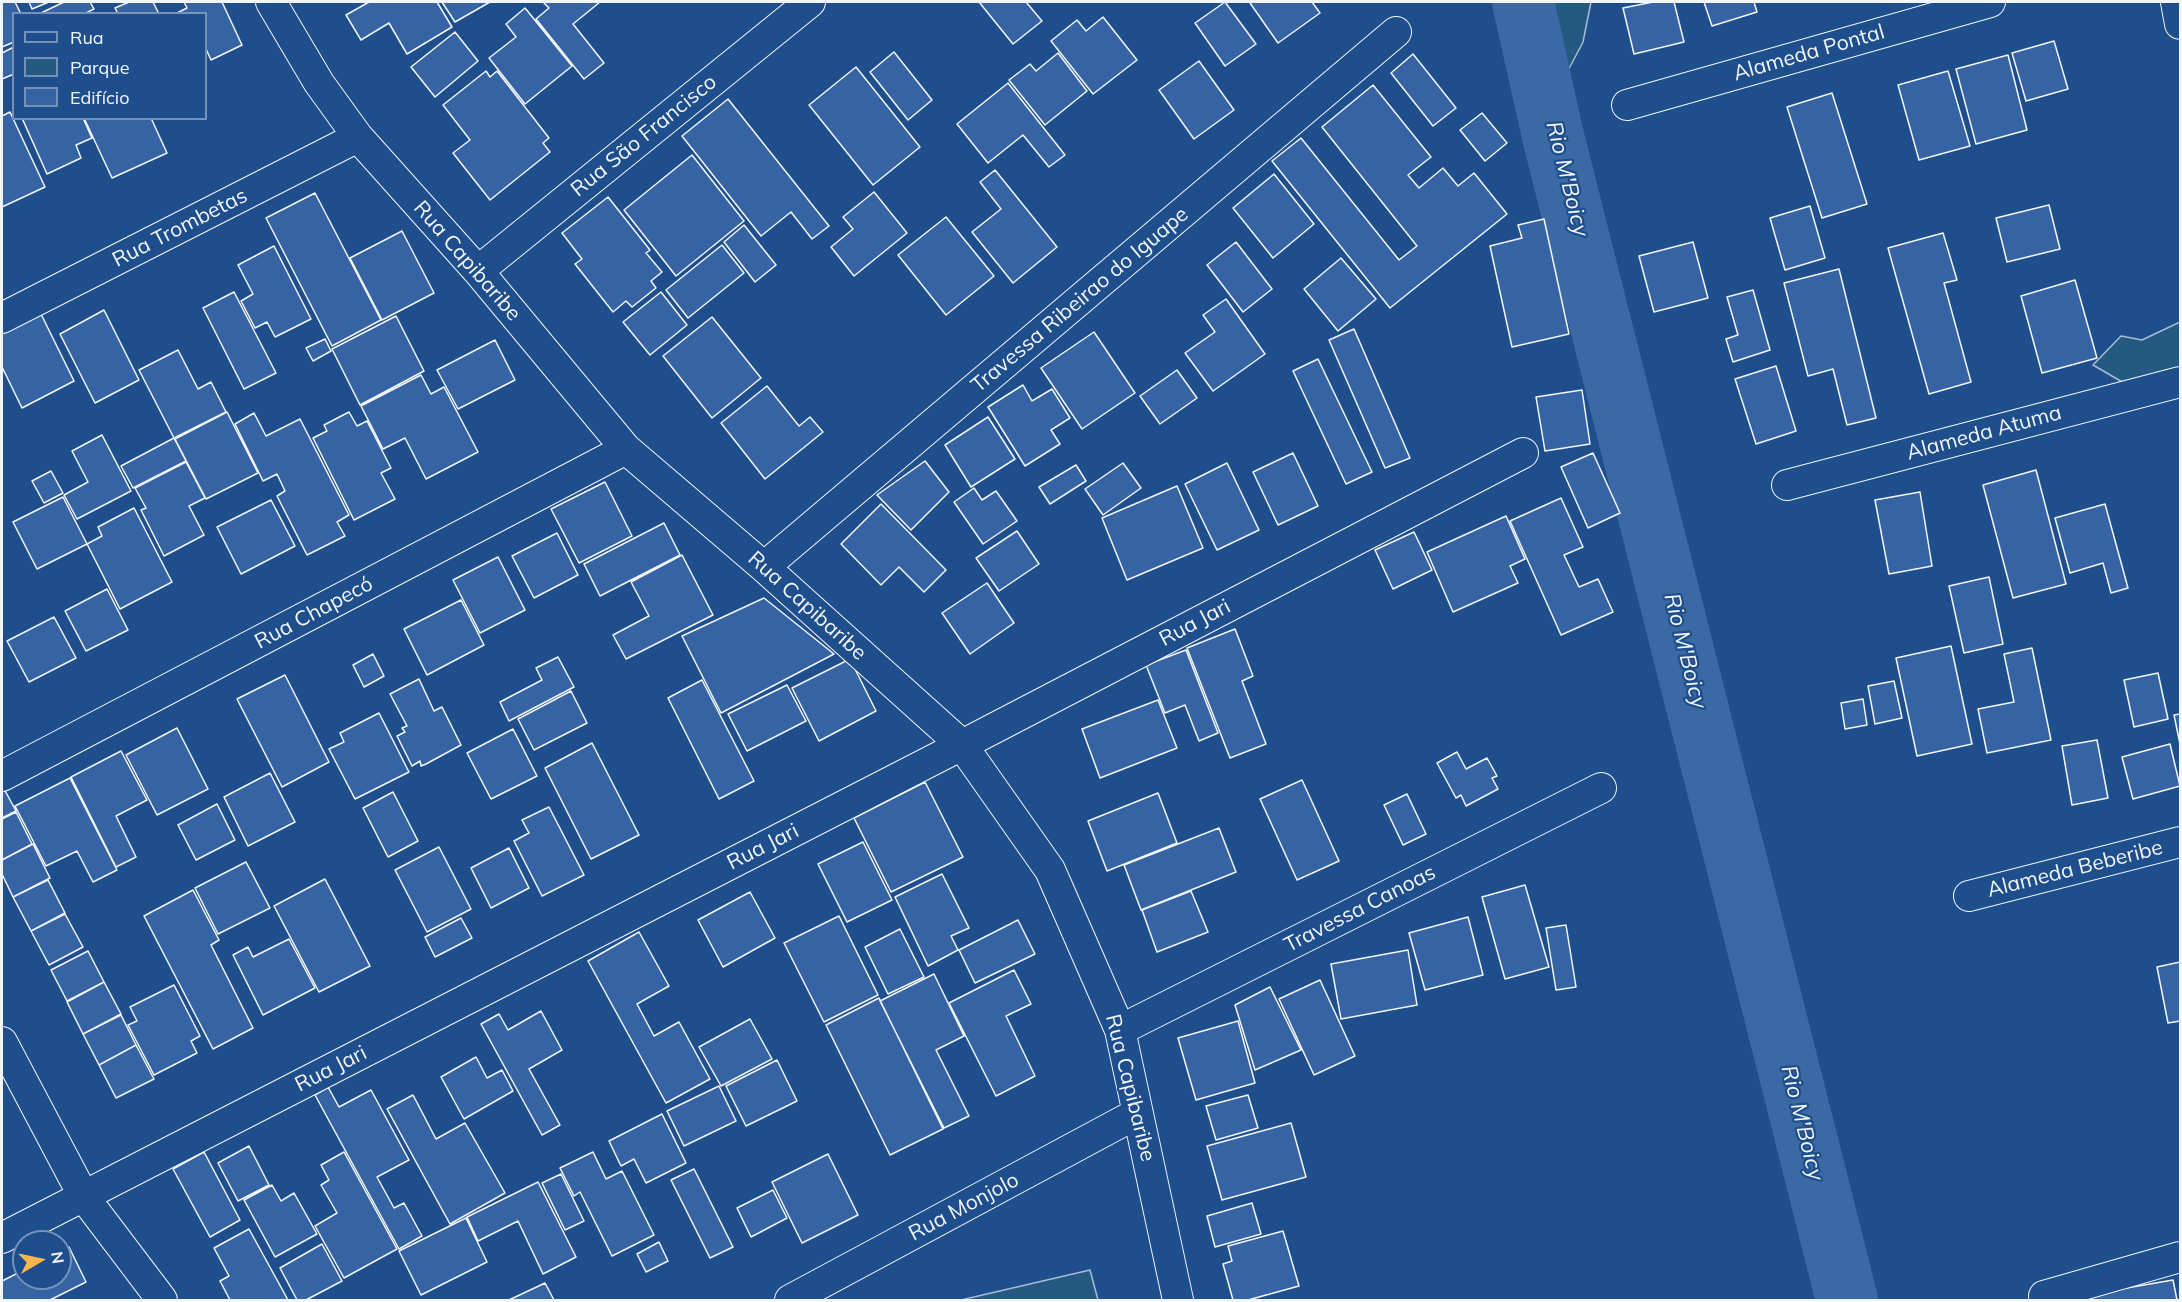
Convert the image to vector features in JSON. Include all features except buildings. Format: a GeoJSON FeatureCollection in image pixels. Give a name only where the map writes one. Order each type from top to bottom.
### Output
{"type":"FeatureCollection","features":[{"type":"Feature","properties":{"kind":"street","name":"Rua Capibaribe"},"geometry":{"type":"LineString","coordinates":[[271,2],[319,83],[358,137],[478,272],[626,449],[764,567],[962,745],[1050,870],[1120,1030],[1178,1300]]}},
{"type":"Feature","properties":{"kind":"street","name":"Rua São Francisco"},"geometry":{"type":"LineString","coordinates":[[478,272],[810,2]]}},
{"type":"Feature","properties":{"kind":"street","name":"Alameda Pontal"},"geometry":{"type":"LineString","coordinates":[[1627,105],[1990,2]]}},
{"type":"Feature","properties":{"kind":"street"},"geometry":{"type":"LineString","coordinates":[[2176,2],[2181,24]]}},
{"type":"Feature","properties":{"kind":"street","name":"Travessa Ribeirao do Iguape"},"geometry":{"type":"LineString","coordinates":[[764,567],[1396,33]]}},
{"type":"Feature","properties":{"kind":"street","name":"Rua Trombetas"},"geometry":{"type":"LineString","coordinates":[[2,318],[358,137]]}},
{"type":"Feature","properties":{"kind":"street","name":"Alameda Atuma"},"geometry":{"type":"LineString","coordinates":[[1787,485],[2181,382]]}},
{"type":"Feature","properties":{"kind":"street","name":"Rua Chapecó"},"geometry":{"type":"LineString","coordinates":[[2,777],[626,449]]}},
{"type":"Feature","properties":{"kind":"street","name":"Rua Jari"},"geometry":{"type":"LineString","coordinates":[[2,1238],[962,745],[1523,453]]}},
{"type":"Feature","properties":{"kind":"street","name":"Travessa Canoas"},"geometry":{"type":"LineString","coordinates":[[1120,1030],[1601,788]]}},
{"type":"Feature","properties":{"kind":"street","name":"Alameda Beberibe"},"geometry":{"type":"LineString","coordinates":[[1969,896],[2181,842]]}},
{"type":"Feature","properties":{"kind":"street"},"geometry":{"type":"LineString","coordinates":[[2,1042],[84,1197],[162,1300]]}},
{"type":"Feature","properties":{"kind":"street","name":"Rua Monjolo"},"geometry":{"type":"LineString","coordinates":[[790,1300],[1138,1113]]}},
{"type":"Feature","properties":{"kind":"street"},"geometry":{"type":"LineString","coordinates":[[2044,1296],[2181,1257]]}},
{"type":"Feature","properties":{"kind":"green space"},"geometry":{"type":"Polygon","coordinates":[[[1498,2],[1591,2],[1583,42],[1563,80],[1520,80],[1498,2]]]}},
{"type":"Feature","properties":{"kind":"green space"},"geometry":{"type":"Polygon","coordinates":[[[2180,322],[2180,374],[2124,383],[2093,365],[2121,336],[2142,340],[2180,322]]]}},
{"type":"Feature","properties":{"kind":"green space"},"geometry":{"type":"Polygon","coordinates":[[[1090,1270],[1098,1300],[961,1300],[1090,1270]]]}},
{"type":"Feature","properties":{"kind":"waterway","name":"Rio M'Boicy"},"geometry":{"type":"LineString","coordinates":[[1523,2],[1553,136],[1847,1300]]}}]}
